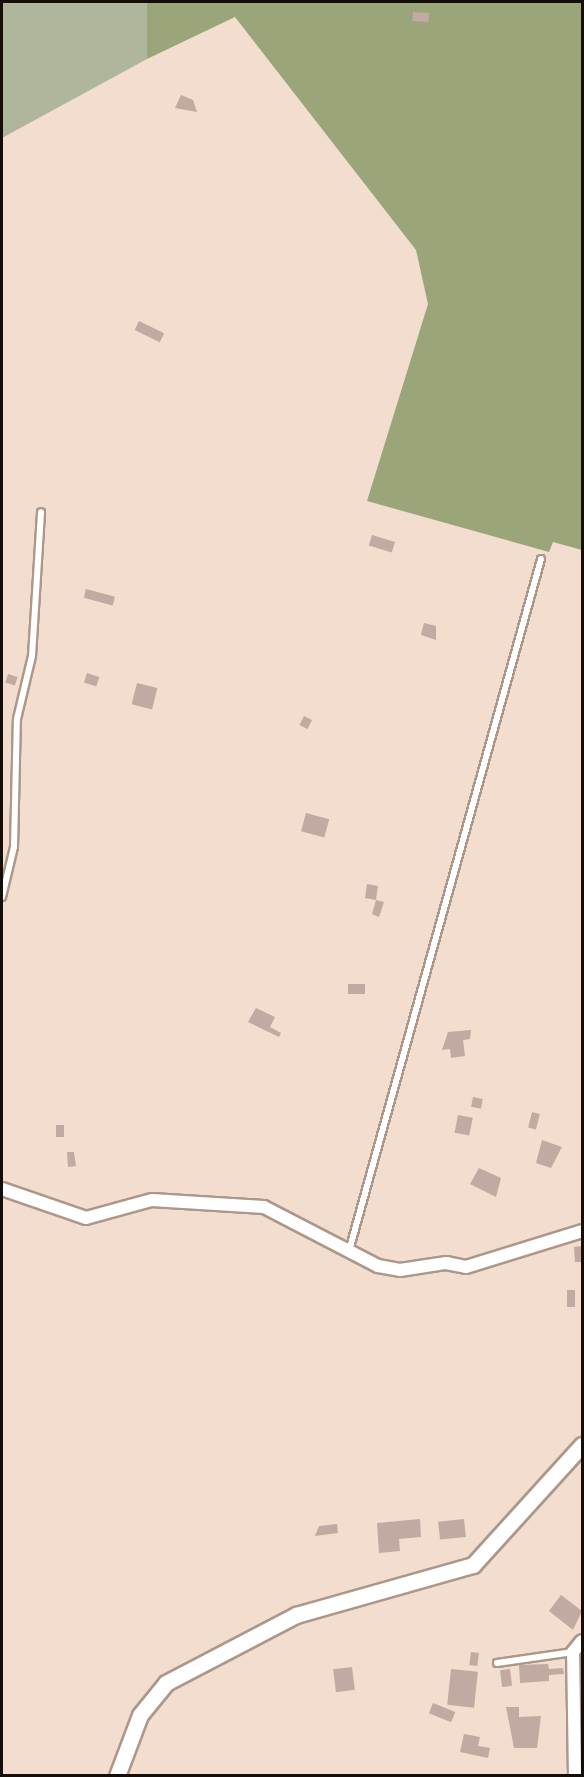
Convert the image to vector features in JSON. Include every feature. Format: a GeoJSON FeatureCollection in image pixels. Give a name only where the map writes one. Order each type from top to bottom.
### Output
{"type":"FeatureCollection","features":[{"type":"Feature","properties":{"kind":"street"},"geometry":{"type":"LineString","coordinates":[[2,1189],[86,1218],[152,1200],[264,1207],[349,1251],[400,1270],[446,1263],[466,1267],[582,1231]]}},
{"type":"Feature","properties":{"kind":"street"},"geometry":{"type":"LineString","coordinates":[[117,1776],[140,1715],[166,1683],[296,1615],[472,1564],[582,1445]]}},
{"type":"Feature","properties":{"kind":"street"},"geometry":{"type":"LineString","coordinates":[[575,1776],[573,1652],[582,1641]]}},
{"type":"Feature","properties":{"kind":"lane"},"geometry":{"type":"LineString","coordinates":[[2,897],[14,847],[17,719],[32,656],[41,512]]}},
{"type":"Feature","properties":{"kind":"lane"},"geometry":{"type":"LineString","coordinates":[[349,1251],[542,559]]}},
{"type":"Feature","properties":{"kind":"lane"},"geometry":{"type":"LineString","coordinates":[[497,1663],[573,1652]]}},
{"type":"Feature","properties":{"kind":"green space"},"geometry":{"type":"Polygon","coordinates":[[[2,2],[147,2],[147,59],[2,138],[2,2]]]}},
{"type":"Feature","properties":{"kind":"green space"},"geometry":{"type":"Polygon","coordinates":[[[147,2],[582,2],[582,550],[553,542],[549,552],[367,501],[428,304],[416,250],[235,17],[147,59],[147,2]]]}},
{"type":"Feature","properties":{"kind":"building"},"geometry":{"type":"Polygon","coordinates":[[[413,12],[429,13],[428,22],[412,21],[413,12]]]}},
{"type":"Feature","properties":{"kind":"building"},"geometry":{"type":"Polygon","coordinates":[[[181,95],[193,100],[197,112],[175,108],[181,95]]]}},
{"type":"Feature","properties":{"kind":"building"},"geometry":{"type":"Polygon","coordinates":[[[139,321],[164,333],[160,342],[135,330],[139,321]]]}},
{"type":"Feature","properties":{"kind":"building"},"geometry":{"type":"Polygon","coordinates":[[[372,535],[395,542],[392,553],[369,546],[372,535]]]}},
{"type":"Feature","properties":{"kind":"building"},"geometry":{"type":"Polygon","coordinates":[[[86,589],[115,597],[113,605],[84,598],[86,589]]]}},
{"type":"Feature","properties":{"kind":"building"},"geometry":{"type":"Polygon","coordinates":[[[424,623],[436,626],[436,640],[421,635],[424,623]]]}},
{"type":"Feature","properties":{"kind":"building"},"geometry":{"type":"Polygon","coordinates":[[[87,673],[99,677],[96,687],[84,683],[87,673]]]}},
{"type":"Feature","properties":{"kind":"building"},"geometry":{"type":"Polygon","coordinates":[[[8,674],[18,677],[15,686],[5,683],[8,674]]]}},
{"type":"Feature","properties":{"kind":"building"},"geometry":{"type":"Polygon","coordinates":[[[137,683],[157,688],[152,709],[132,704],[137,683]]]}},
{"type":"Feature","properties":{"kind":"building"},"geometry":{"type":"Polygon","coordinates":[[[304,716],[312,720],[307,729],[299,725],[304,716]]]}},
{"type":"Feature","properties":{"kind":"building"},"geometry":{"type":"Polygon","coordinates":[[[306,813],[329,819],[324,838],[301,831],[306,813]]]}},
{"type":"Feature","properties":{"kind":"building"},"geometry":{"type":"Polygon","coordinates":[[[367,884],[378,886],[376,900],[365,898],[367,884]]]}},
{"type":"Feature","properties":{"kind":"building"},"geometry":{"type":"Polygon","coordinates":[[[376,900],[384,902],[379,917],[372,914],[376,900]]]}},
{"type":"Feature","properties":{"kind":"building"},"geometry":{"type":"Polygon","coordinates":[[[348,984],[365,984],[365,994],[348,994],[348,984]]]}},
{"type":"Feature","properties":{"kind":"building"},"geometry":{"type":"Polygon","coordinates":[[[256,1008],[275,1017],[270,1027],[281,1033],[279,1037],[248,1022],[256,1008]]]}},
{"type":"Feature","properties":{"kind":"building"},"geometry":{"type":"Polygon","coordinates":[[[471,1030],[470,1039],[463,1040],[465,1056],[451,1058],[450,1049],[442,1050],[448,1032],[471,1030]]]}},
{"type":"Feature","properties":{"kind":"building"},"geometry":{"type":"Polygon","coordinates":[[[473,1097],[483,1099],[481,1109],[471,1107],[473,1097]]]}},
{"type":"Feature","properties":{"kind":"building"},"geometry":{"type":"Polygon","coordinates":[[[532,1112],[540,1114],[536,1129],[528,1128],[532,1112]]]}},
{"type":"Feature","properties":{"kind":"building"},"geometry":{"type":"Polygon","coordinates":[[[458,1115],[473,1118],[469,1136],[455,1133],[458,1115]]]}},
{"type":"Feature","properties":{"kind":"building"},"geometry":{"type":"Polygon","coordinates":[[[56,1125],[64,1125],[64,1137],[56,1137],[56,1125]]]}},
{"type":"Feature","properties":{"kind":"building"},"geometry":{"type":"Polygon","coordinates":[[[542,1140],[562,1147],[551,1168],[536,1163],[542,1140]]]}},
{"type":"Feature","properties":{"kind":"building"},"geometry":{"type":"Polygon","coordinates":[[[67,1152],[74,1152],[76,1166],[68,1167],[67,1152]]]}},
{"type":"Feature","properties":{"kind":"building"},"geometry":{"type":"Polygon","coordinates":[[[479,1168],[501,1178],[496,1197],[470,1184],[479,1168]]]}},
{"type":"Feature","properties":{"kind":"building"},"geometry":{"type":"Polygon","coordinates":[[[582,1246],[582,1262],[575,1262],[574,1247],[582,1246]]]}},
{"type":"Feature","properties":{"kind":"building"},"geometry":{"type":"Polygon","coordinates":[[[567,1290],[575,1290],[575,1307],[567,1307],[567,1290]]]}},
{"type":"Feature","properties":{"kind":"building"},"geometry":{"type":"Polygon","coordinates":[[[420,1519],[421,1537],[399,1539],[400,1551],[379,1553],[377,1523],[420,1519]]]}},
{"type":"Feature","properties":{"kind":"building"},"geometry":{"type":"Polygon","coordinates":[[[464,1519],[466,1537],[440,1540],[438,1522],[464,1519]]]}},
{"type":"Feature","properties":{"kind":"building"},"geometry":{"type":"Polygon","coordinates":[[[337,1524],[338,1533],[315,1536],[319,1526],[337,1524]]]}},
{"type":"Feature","properties":{"kind":"building"},"geometry":{"type":"Polygon","coordinates":[[[561,1595],[582,1611],[573,1630],[549,1611],[561,1595]]]}},
{"type":"Feature","properties":{"kind":"building"},"geometry":{"type":"Polygon","coordinates":[[[471,1652],[479,1653],[477,1666],[469,1665],[471,1652]]]}},
{"type":"Feature","properties":{"kind":"building"},"geometry":{"type":"Polygon","coordinates":[[[548,1664],[549,1669],[563,1668],[564,1674],[549,1675],[549,1681],[520,1683],[519,1665],[548,1664]]]}},
{"type":"Feature","properties":{"kind":"building"},"geometry":{"type":"Polygon","coordinates":[[[352,1667],[355,1690],[336,1692],[333,1669],[352,1667]]]}},
{"type":"Feature","properties":{"kind":"building"},"geometry":{"type":"Polygon","coordinates":[[[451,1669],[478,1672],[474,1708],[447,1705],[451,1669]]]}},
{"type":"Feature","properties":{"kind":"building"},"geometry":{"type":"Polygon","coordinates":[[[510,1669],[512,1686],[502,1687],[500,1670],[510,1669]]]}},
{"type":"Feature","properties":{"kind":"building"},"geometry":{"type":"Polygon","coordinates":[[[433,1703],[455,1712],[451,1722],[429,1713],[433,1703]]]}},
{"type":"Feature","properties":{"kind":"building"},"geometry":{"type":"Polygon","coordinates":[[[506,1707],[519,1707],[519,1717],[541,1716],[537,1748],[514,1748],[506,1707]]]}},
{"type":"Feature","properties":{"kind":"building"},"geometry":{"type":"Polygon","coordinates":[[[464,1734],[480,1737],[478,1746],[490,1748],[488,1758],[460,1752],[464,1734]]]}}]}
